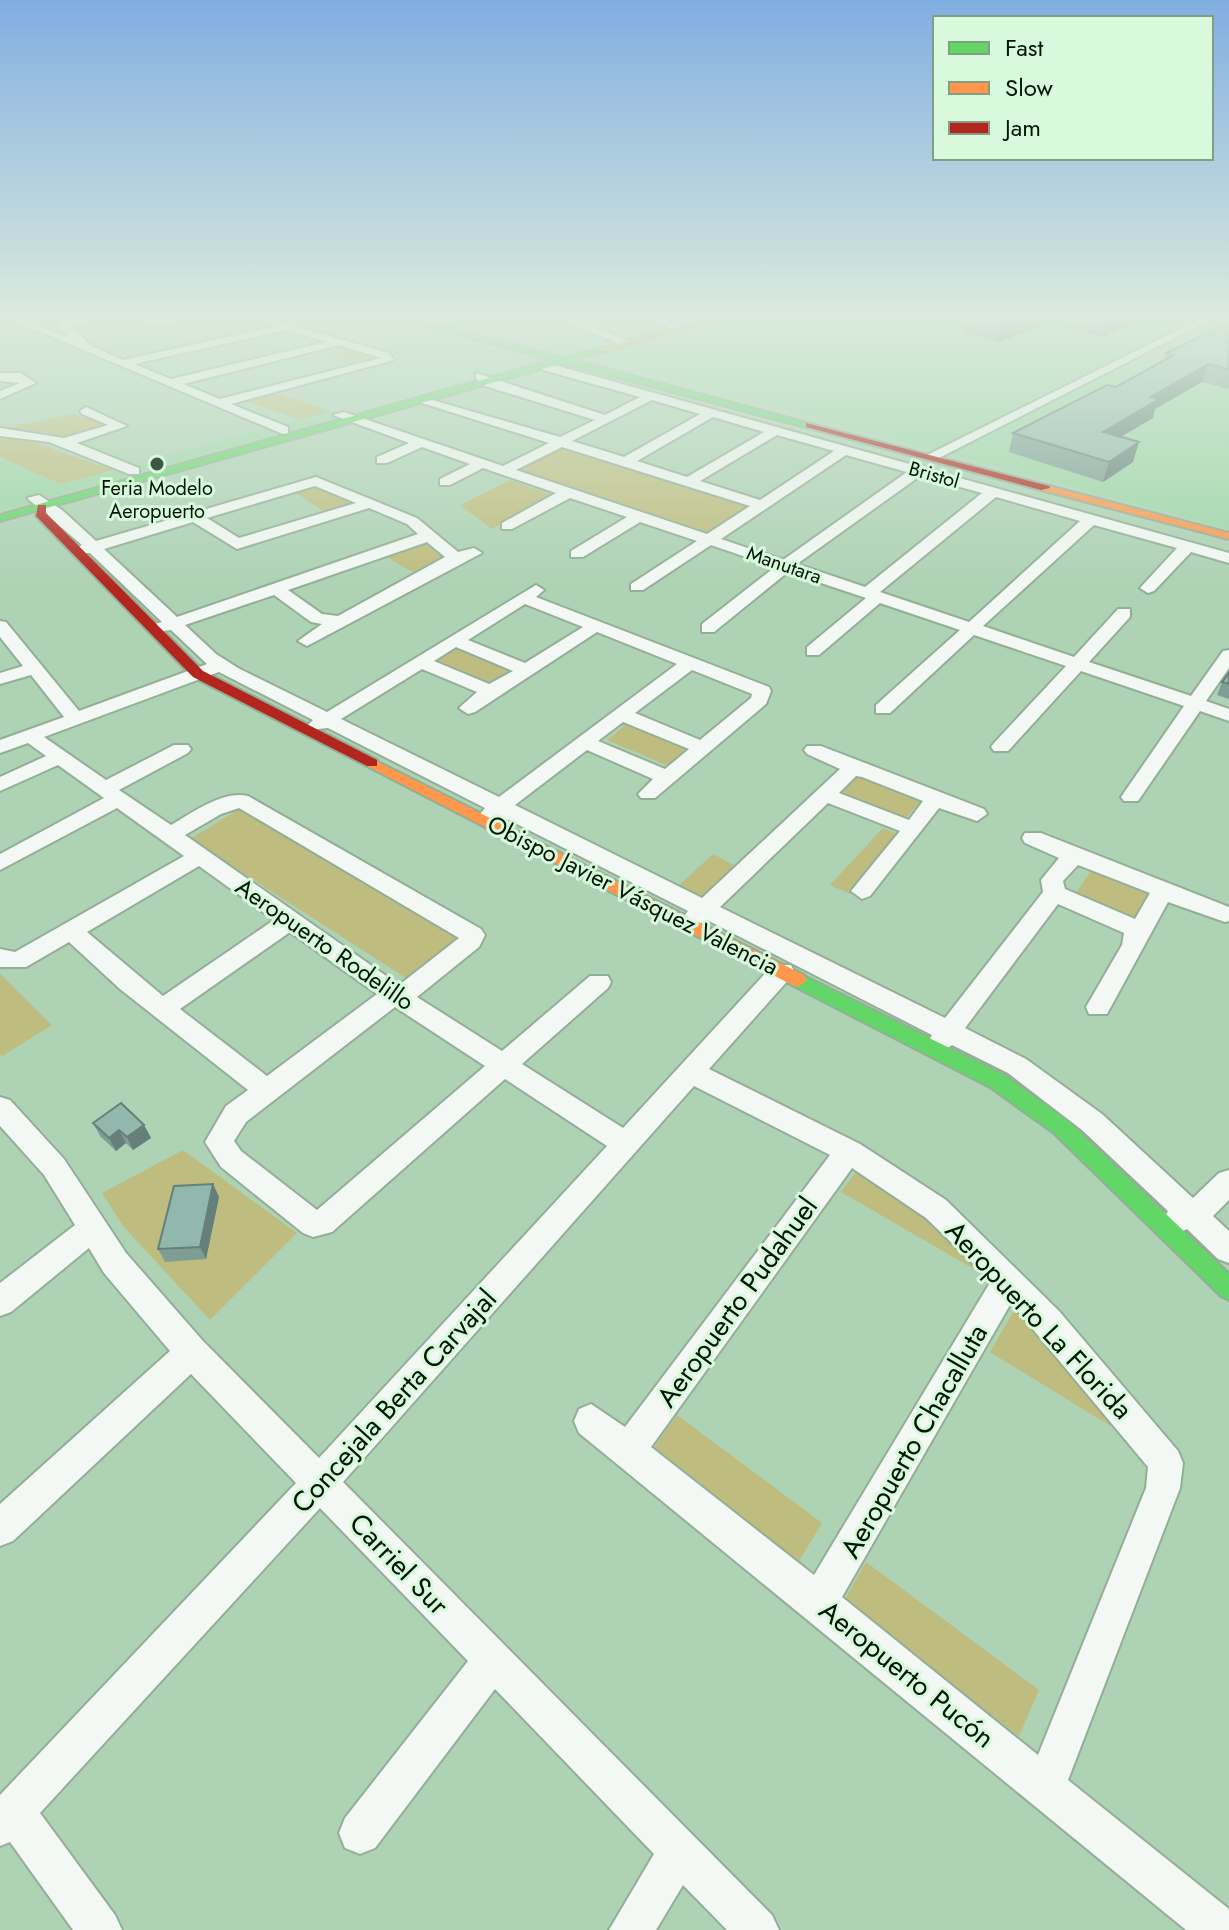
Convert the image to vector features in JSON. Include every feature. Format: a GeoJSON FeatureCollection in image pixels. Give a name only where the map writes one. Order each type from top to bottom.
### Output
{"type":"FeatureCollection","features":[{"type":"Feature","properties":{"kind":"street"},"geometry":{"type":"LineString","coordinates":[[232,407],[291,428]]}},
{"type":"Feature","properties":{"kind":"street"},"geometry":{"type":"LineString","coordinates":[[252,407],[291,428]]}},
{"type":"Feature","properties":{"kind":"street"},"geometry":{"type":"LineString","coordinates":[[0,508],[38,503],[386,407]]}},
{"type":"Feature","properties":{"kind":"street"},"geometry":{"type":"LineString","coordinates":[[0,518],[134,471],[291,428],[395,407]]}},
{"type":"Feature","properties":{"kind":"street"},"geometry":{"type":"LineString","coordinates":[[448,407],[762,505]]}},
{"type":"Feature","properties":{"kind":"street"},"geometry":{"type":"LineString","coordinates":[[569,407],[606,419]]}},
{"type":"Feature","properties":{"kind":"street"},"geometry":{"type":"LineString","coordinates":[[504,471],[629,407]]}},
{"type":"Feature","properties":{"kind":"street","name":"Bristol"},"geometry":{"type":"LineString","coordinates":[[690,407],[1229,558]]}},
{"type":"Feature","properties":{"kind":"street"},"geometry":{"type":"LineString","coordinates":[[745,407],[1229,536]]}},
{"type":"Feature","properties":{"kind":"street"},"geometry":{"type":"LineString","coordinates":[[932,456],[1030,407]]}},
{"type":"Feature","properties":{"kind":"street"},"geometry":{"type":"LineString","coordinates":[[66,442],[120,426],[86,411]]}},
{"type":"Feature","properties":{"kind":"street"},"geometry":{"type":"LineString","coordinates":[[624,463],[711,413]]}},
{"type":"Feature","properties":{"kind":"street","name":"Manutara"},"geometry":{"type":"LineString","coordinates":[[346,418],[1229,715]]}},
{"type":"Feature","properties":{"kind":"street"},"geometry":{"type":"LineString","coordinates":[[688,482],[775,431]]}},
{"type":"Feature","properties":{"kind":"street"},"geometry":{"type":"LineString","coordinates":[[0,432],[40,435],[66,442],[134,471]]}},
{"type":"Feature","properties":{"kind":"street"},"geometry":{"type":"LineString","coordinates":[[382,460],[421,443]]}},
{"type":"Feature","properties":{"kind":"street"},"geometry":{"type":"LineString","coordinates":[[637,587],[845,450]]}},
{"type":"Feature","properties":{"kind":"street"},"geometry":{"type":"LineString","coordinates":[[445,482],[483,463]]}},
{"type":"Feature","properties":{"kind":"street"},"geometry":{"type":"LineString","coordinates":[[708,628],[775,577],[786,565],[918,471]]}},
{"type":"Feature","properties":{"kind":"street"},"geometry":{"type":"LineString","coordinates":[[86,549],[322,478],[412,521],[455,558]]}},
{"type":"Feature","properties":{"kind":"street"},"geometry":{"type":"LineString","coordinates":[[284,490],[326,517]]}},
{"type":"Feature","properties":{"kind":"street"},"geometry":{"type":"LineString","coordinates":[[507,526],[569,492]]}},
{"type":"Feature","properties":{"kind":"street"},"geometry":{"type":"LineString","coordinates":[[813,651],[993,492]]}},
{"type":"Feature","properties":{"kind":"street","name":"Obispo Javier Vásquez Valencia"},"geometry":{"type":"LineString","coordinates":[[38,503],[40,514],[86,549],[164,627],[198,674],[320,724]]}},
{"type":"Feature","properties":{"kind":"street"},"geometry":{"type":"LineString","coordinates":[[195,517],[230,543],[237,544],[370,503]]}},
{"type":"Feature","properties":{"kind":"street"},"geometry":{"type":"LineString","coordinates":[[577,554],[639,516]]}},
{"type":"Feature","properties":{"kind":"street"},"geometry":{"type":"LineString","coordinates":[[883,709],[1091,519]]}},
{"type":"Feature","properties":{"kind":"street"},"geometry":{"type":"LineString","coordinates":[[307,641],[336,622],[349,619],[431,535]]}},
{"type":"Feature","properties":{"kind":"street"},"geometry":{"type":"LineString","coordinates":[[1148,588],[1188,546]]}},
{"type":"Feature","properties":{"kind":"street"},"geometry":{"type":"LineString","coordinates":[[164,627],[277,589],[474,553]]}},
{"type":"Feature","properties":{"kind":"street"},"geometry":{"type":"LineString","coordinates":[[320,724],[455,641],[462,633],[527,599],[543,585]]}},
{"type":"Feature","properties":{"kind":"street"},"geometry":{"type":"LineString","coordinates":[[277,589],[317,618],[336,622]]}},
{"type":"Feature","properties":{"kind":"street"},"geometry":{"type":"LineString","coordinates":[[527,599],[754,686],[762,696],[648,794]]}},
{"type":"Feature","properties":{"kind":"street"},"geometry":{"type":"LineString","coordinates":[[1001,747],[1074,663],[1124,613]]}},
{"type":"Feature","properties":{"kind":"street"},"geometry":{"type":"LineString","coordinates":[[468,708],[491,690],[597,625]]}},
{"type":"Feature","properties":{"kind":"street"},"geometry":{"type":"LineString","coordinates":[[0,626],[76,719]]}},
{"type":"Feature","properties":{"kind":"street","name":"Obispo Javier Vásquez Valencia"},"geometry":{"type":"LineString","coordinates":[[164,627],[320,724],[942,1041]]}},
{"type":"Feature","properties":{"kind":"street"},"geometry":{"type":"LineString","coordinates":[[455,641],[526,670]]}},
{"type":"Feature","properties":{"kind":"street"},"geometry":{"type":"LineString","coordinates":[[1131,797],[1229,655]]}},
{"type":"Feature","properties":{"kind":"street"},"geometry":{"type":"LineString","coordinates":[[493,812],[692,661]]}},
{"type":"Feature","properties":{"kind":"street"},"geometry":{"type":"LineString","coordinates":[[421,662],[491,690]]}},
{"type":"Feature","properties":{"kind":"street"},"geometry":{"type":"LineString","coordinates":[[0,747],[221,665]]}},
{"type":"Feature","properties":{"kind":"street"},"geometry":{"type":"LineString","coordinates":[[0,679],[34,668]]}},
{"type":"Feature","properties":{"kind":"street"},"geometry":{"type":"LineString","coordinates":[[622,715],[702,748]]}},
{"type":"Feature","properties":{"kind":"street","name":"Aeropuerto Rodelillo"},"geometry":{"type":"LineString","coordinates":[[30,736],[398,996],[626,1144]]}},
{"type":"Feature","properties":{"kind":"street"},"geometry":{"type":"LineString","coordinates":[[586,743],[666,777]]}},
{"type":"Feature","properties":{"kind":"street"},"geometry":{"type":"LineString","coordinates":[[0,863],[181,749]]}},
{"type":"Feature","properties":{"kind":"street"},"geometry":{"type":"LineString","coordinates":[[814,750],[977,814]]}},
{"type":"Feature","properties":{"kind":"street"},"geometry":{"type":"LineString","coordinates":[[0,785],[60,757]]}},
{"type":"Feature","properties":{"kind":"street"},"geometry":{"type":"LineString","coordinates":[[697,916],[856,769]]}},
{"type":"Feature","properties":{"kind":"street"},"geometry":{"type":"LineString","coordinates":[[826,795],[915,827]]}},
{"type":"Feature","properties":{"kind":"street"},"geometry":{"type":"LineString","coordinates":[[862,891],[935,799]]}},
{"type":"Feature","properties":{"kind":"street"},"geometry":{"type":"LineString","coordinates":[[170,835],[214,809],[241,801],[473,935],[471,941],[236,1114],[219,1142],[231,1159],[313,1224],[322,1223],[337,1211],[599,982]]}},
{"type":"Feature","properties":{"kind":"street"},"geometry":{"type":"LineString","coordinates":[[1033,838],[1225,914]]}},
{"type":"Feature","properties":{"kind":"street"},"geometry":{"type":"LineString","coordinates":[[9,960],[71,931],[200,856]]}},
{"type":"Feature","properties":{"kind":"street"},"geometry":{"type":"LineString","coordinates":[[942,1041],[1054,893],[1052,880],[1076,857]]}},
{"type":"Feature","properties":{"kind":"street"},"geometry":{"type":"LineString","coordinates":[[1054,893],[1137,928],[1142,927],[1163,892]]}},
{"type":"Feature","properties":{"kind":"street","name":"Obispo Javier Vásquez Valencia"},"geometry":{"type":"LineString","coordinates":[[697,916],[782,971],[942,1041],[1017,1066],[1055,1091],[1178,1220],[1229,1289]]}},
{"type":"Feature","properties":{"kind":"street"},"geometry":{"type":"LineString","coordinates":[[164,1008],[290,921]]}},
{"type":"Feature","properties":{"kind":"street"},"geometry":{"type":"LineString","coordinates":[[1098,1007],[1134,945],[1137,928]]}},
{"type":"Feature","properties":{"kind":"street"},"geometry":{"type":"LineString","coordinates":[[71,931],[129,983],[268,1091]]}},
{"type":"Feature","properties":{"kind":"street","name":"Concejala Berta Carvajal"},"geometry":{"type":"LineString","coordinates":[[6,1818],[320,1483],[782,971]]}},
{"type":"Feature","properties":{"kind":"street","name":"Aeropuerto La Florida"},"geometry":{"type":"LineString","coordinates":[[691,1072],[898,1181],[935,1209],[1008,1280],[1152,1442],[1166,1463],[1163,1488],[1045,1787]]}},
{"type":"Feature","properties":{"kind":"street","name":"Carriel Sur"},"geometry":{"type":"LineString","coordinates":[[0,1108],[54,1167],[91,1229],[133,1286],[192,1352],[757,1930]]}},
{"type":"Feature","properties":{"kind":"street","name":"Aeropuerto Pudahuel"},"geometry":{"type":"LineString","coordinates":[[628,1451],[847,1153]]}},
{"type":"Feature","properties":{"kind":"street"},"geometry":{"type":"LineString","coordinates":[[1178,1220],[1211,1200],[1229,1182]]}},
{"type":"Feature","properties":{"kind":"street","name":"Obispo Javier Vásquez Valencia"},"geometry":{"type":"LineString","coordinates":[[1178,1220],[1229,1250]]}},
{"type":"Feature","properties":{"kind":"street"},"geometry":{"type":"LineString","coordinates":[[0,1302],[91,1229]]}},
{"type":"Feature","properties":{"kind":"street","name":"Aeropuerto Chacalluta"},"geometry":{"type":"LineString","coordinates":[[819,1602],[1008,1280]]}},
{"type":"Feature","properties":{"kind":"street"},"geometry":{"type":"LineString","coordinates":[[0,1528],[192,1352]]}},
{"type":"Feature","properties":{"kind":"street","name":"Aeropuerto Pucón"},"geometry":{"type":"LineString","coordinates":[[591,1421],[819,1602],[1220,1930]]}},
{"type":"Feature","properties":{"kind":"street"},"geometry":{"type":"LineString","coordinates":[[360,1833],[493,1660]]}},
{"type":"Feature","properties":{"kind":"street"},"geometry":{"type":"LineString","coordinates":[[6,1818],[100,1930]]}},
{"type":"Feature","properties":{"kind":"street"},"geometry":{"type":"LineString","coordinates":[[631,1930],[680,1851]]}},
{"type":"Feature","properties":{"kind":"shaded area"},"geometry":{"type":"Polygon","coordinates":[[[264,407],[319,407],[330,411],[300,420],[264,407]]]}},
{"type":"Feature","properties":{"kind":"shaded area"},"geometry":{"type":"Polygon","coordinates":[[[776,407],[1229,407],[1229,529],[776,407]]]}},
{"type":"Feature","properties":{"kind":"shaded area","name":"Feria Modelo Aeropuerto"},"geometry":{"type":"Polygon","coordinates":[[[331,411],[344,417],[0,511],[0,461],[6,459],[61,484],[331,411]]]}},
{"type":"Feature","properties":{"kind":"shaded area"},"geometry":{"type":"Polygon","coordinates":[[[73,414],[111,425],[74,440],[44,432],[2,429],[73,414]]]}},
{"type":"Feature","properties":{"kind":"shaded area"},"geometry":{"type":"Polygon","coordinates":[[[0,438],[30,441],[113,470],[61,484],[0,457],[0,438]]]}},
{"type":"Feature","properties":{"kind":"shaded area"},"geometry":{"type":"Polygon","coordinates":[[[561,448],[750,507],[711,533],[519,469],[561,448]]]}},
{"type":"Feature","properties":{"kind":"shaded area"},"geometry":{"type":"Polygon","coordinates":[[[510,480],[555,496],[492,529],[460,505],[510,480]]]}},
{"type":"Feature","properties":{"kind":"shaded area"},"geometry":{"type":"Polygon","coordinates":[[[318,484],[358,502],[326,513],[293,491],[318,484]]]}},
{"type":"Feature","properties":{"kind":"shaded area"},"geometry":{"type":"Polygon","coordinates":[[[422,540],[433,542],[450,557],[425,571],[413,572],[388,557],[391,550],[422,540]]]}},
{"type":"Feature","properties":{"kind":"shaded area"},"geometry":{"type":"Polygon","coordinates":[[[456,646],[514,671],[490,683],[435,659],[456,646]]]}},
{"type":"Feature","properties":{"kind":"shaded area"},"geometry":{"type":"Polygon","coordinates":[[[628,723],[694,749],[673,768],[607,740],[628,723]]]}},
{"type":"Feature","properties":{"kind":"shaded area"},"geometry":{"type":"Polygon","coordinates":[[[856,772],[923,798],[906,818],[839,791],[856,772]]]}},
{"type":"Feature","properties":{"kind":"shaded area"},"geometry":{"type":"Polygon","coordinates":[[[243,807],[459,937],[406,978],[190,839],[243,807]]]}},
{"type":"Feature","properties":{"kind":"shaded area"},"geometry":{"type":"Polygon","coordinates":[[[883,828],[902,836],[850,894],[830,885],[883,828]]]}},
{"type":"Feature","properties":{"kind":"shaded area"},"geometry":{"type":"Polygon","coordinates":[[[713,854],[738,867],[703,899],[678,886],[713,854]]]}},
{"type":"Feature","properties":{"kind":"shaded area"},"geometry":{"type":"Polygon","coordinates":[[[1094,867],[1155,892],[1137,920],[1075,894],[1094,867]]]}},
{"type":"Feature","properties":{"kind":"shaded area"},"geometry":{"type":"Polygon","coordinates":[[[0,974],[52,1025],[2,1056],[0,1054],[0,974]]]}},
{"type":"Feature","properties":{"kind":"shaded area"},"geometry":{"type":"Polygon","coordinates":[[[183,1150],[297,1233],[210,1320],[123,1226],[102,1193],[183,1150]]]}},
{"type":"Feature","properties":{"kind":"shaded area"},"geometry":{"type":"Polygon","coordinates":[[[858,1169],[925,1208],[986,1276],[841,1192],[858,1169]]]}},
{"type":"Feature","properties":{"kind":"shaded area"},"geometry":{"type":"Polygon","coordinates":[[[1017,1305],[1135,1441],[990,1352],[1017,1305]]]}},
{"type":"Feature","properties":{"kind":"shaded area"},"geometry":{"type":"Polygon","coordinates":[[[677,1415],[822,1523],[799,1561],[653,1449],[677,1415]]]}},
{"type":"Feature","properties":{"kind":"shaded area"},"geometry":{"type":"Polygon","coordinates":[[[866,1562],[1039,1690],[1019,1736],[844,1601],[866,1562]]]}},
{"type":"Feature","properties":{"kind":"building"},"geometry":{"type":"Polygon","coordinates":[[[1064,407],[1145,407],[1103,432],[1139,442],[1109,462],[1013,433],[1064,407]]]}},
{"type":"Feature","properties":{"kind":"building"},"geometry":{"type":"Polygon","coordinates":[[[121,1103],[144,1125],[127,1137],[119,1130],[109,1138],[93,1123],[121,1103]]]}},
{"type":"Feature","properties":{"kind":"building"},"geometry":{"type":"Polygon","coordinates":[[[213,1184],[200,1247],[158,1249],[174,1186],[213,1184]]]}},
{"type":"Feature","properties":{"kind":"traffic: fast"},"geometry":{"type":"LineString","coordinates":[[0,518],[396,407]]}},
{"type":"Feature","properties":{"kind":"traffic: fast"},"geometry":{"type":"LineString","coordinates":[[741,407],[809,425]]}},
{"type":"Feature","properties":{"kind":"traffic: fast"},"geometry":{"type":"LineString","coordinates":[[798,980],[997,1081],[1061,1127],[1229,1289]]}},
{"type":"Feature","properties":{"kind":"traffic: slow"},"geometry":{"type":"LineString","coordinates":[[1045,488],[1229,536]]}},
{"type":"Feature","properties":{"kind":"traffic: slow"},"geometry":{"type":"LineString","coordinates":[[372,763],[798,980]]}},
{"type":"Feature","properties":{"kind":"traffic: jam"},"geometry":{"type":"LineString","coordinates":[[809,425],[1045,488]]}},
{"type":"Feature","properties":{"kind":"traffic: jam"},"geometry":{"type":"LineString","coordinates":[[42,507],[40,514],[198,674],[372,763]]}},
{"type":"Feature","properties":{"kind":"place","name":"Feria Modelo Aeropuerto"},"geometry":{"type":"Point","coordinates":[157,464]}}]}
